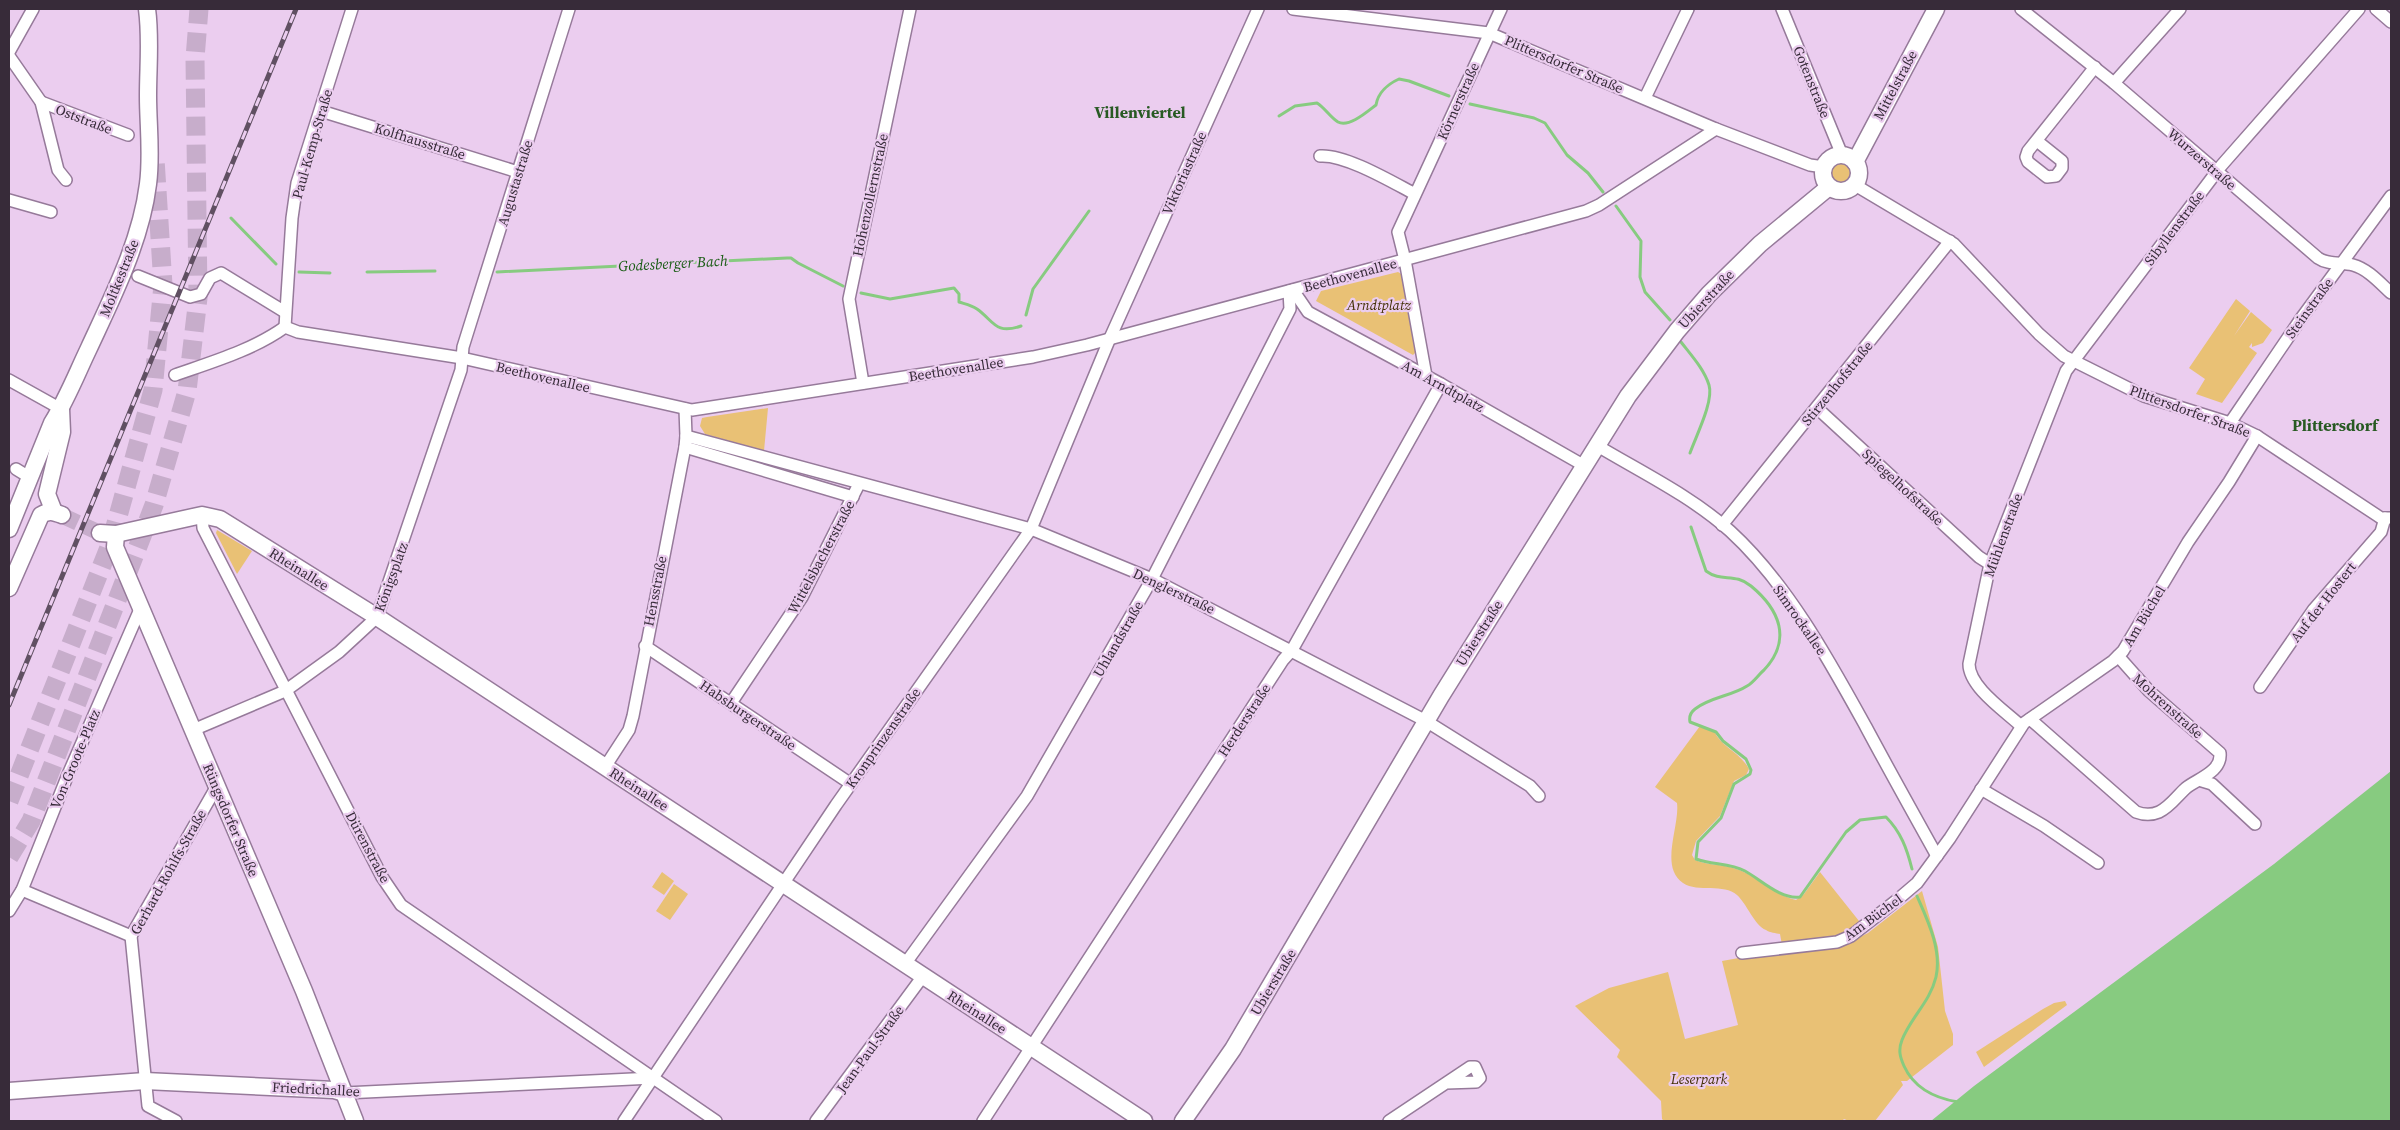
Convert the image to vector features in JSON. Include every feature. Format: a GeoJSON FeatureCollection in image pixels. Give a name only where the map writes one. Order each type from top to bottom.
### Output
{"type":"FeatureCollection","features":[{"type":"Feature","properties":{"kind":"street"},"geometry":{"type":"LineString","coordinates":[[9,52],[33,9]]}},
{"type":"Feature","properties":{"kind":"street","name":"Moltkestraße"},"geometry":{"type":"LineString","coordinates":[[9,529],[22,473],[60,409],[102,319],[131,273],[149,183],[146,149],[151,60],[147,9]]}},
{"type":"Feature","properties":{"kind":"street","name":"Paul-Kemp-Straße"},"geometry":{"type":"LineString","coordinates":[[285,327],[295,194],[352,9]]}},
{"type":"Feature","properties":{"kind":"street","name":"Augustastraße"},"geometry":{"type":"LineString","coordinates":[[462,358],[471,320],[570,9]]}},
{"type":"Feature","properties":{"kind":"street","name":"Hohenzollernstraße"},"geometry":{"type":"LineString","coordinates":[[863,383],[849,298],[910,9]]}},
{"type":"Feature","properties":{"kind":"street","name":"Viktoriastraße"},"geometry":{"type":"LineString","coordinates":[[1110,338],[1258,9]]}},
{"type":"Feature","properties":{"kind":"street","name":"Plittersdorfer Straße"},"geometry":{"type":"LineString","coordinates":[[1293,9],[1488,33],[1716,129],[1810,165],[1824,166]]}},
{"type":"Feature","properties":{"kind":"street","name":"Körnerstraße"},"geometry":{"type":"LineString","coordinates":[[1406,260],[1398,232],[1500,9]]}},
{"type":"Feature","properties":{"kind":"street"},"geometry":{"type":"LineString","coordinates":[[1645,98],[1688,9]]}},
{"type":"Feature","properties":{"kind":"street","name":"Gotenstraße"},"geometry":{"type":"LineString","coordinates":[[1782,9],[1848,159]]}},
{"type":"Feature","properties":{"kind":"street","name":"Mittelstraße"},"geometry":{"type":"LineString","coordinates":[[1848,159],[1936,9]]}},
{"type":"Feature","properties":{"kind":"street","name":"Wurzerstraße"},"geometry":{"type":"LineString","coordinates":[[2021,9],[2095,67],[2322,260],[2364,270],[2391,293]]}},
{"type":"Feature","properties":{"kind":"street"},"geometry":{"type":"LineString","coordinates":[[2114,83],[2180,9]]}},
{"type":"Feature","properties":{"kind":"street","name":"Sibyllenstraße"},"geometry":{"type":"LineString","coordinates":[[2073,362],[2217,172],[2359,9]]}},
{"type":"Feature","properties":{"kind":"street"},"geometry":{"type":"LineString","coordinates":[[2376,9],[2391,22]]}},
{"type":"Feature","properties":{"kind":"street","name":"Oststraße"},"geometry":{"type":"LineString","coordinates":[[9,56],[41,102],[58,170],[66,180]]}},
{"type":"Feature","properties":{"kind":"street"},"geometry":{"type":"LineString","coordinates":[[2036,141],[2095,67]]}},
{"type":"Feature","properties":{"kind":"street","name":"Oststraße"},"geometry":{"type":"LineString","coordinates":[[41,102],[128,135]]}},
{"type":"Feature","properties":{"kind":"street","name":"Kolfhausstraße"},"geometry":{"type":"LineString","coordinates":[[321,111],[518,172]]}},
{"type":"Feature","properties":{"kind":"street","name":"Beethovenallee"},"geometry":{"type":"LineString","coordinates":[[285,327],[298,332],[462,358],[684,409],[1033,357],[1406,260],[1593,208],[1716,129]]}},
{"type":"Feature","properties":{"kind":"street"},"geometry":{"type":"LineString","coordinates":[[1320,156],[1328,156],[1371,172],[1415,194]]}},
{"type":"Feature","properties":{"kind":"street"},"geometry":{"type":"LineString","coordinates":[[1831,158],[1848,159],[1859,173],[1855,185],[1851,189],[1840,192],[1829,188],[1823,178],[1824,166],[1831,158]]}},
{"type":"Feature","properties":{"kind":"street","name":"Plittersdorfer Straße"},"geometry":{"type":"LineString","coordinates":[[1855,185],[1950,241],[1968,256],[2045,340],[2073,362],[2144,396],[2230,423],[2257,436],[2375,514],[2388,518]]}},
{"type":"Feature","properties":{"kind":"street","name":"Ubierstraße"},"geometry":{"type":"LineString","coordinates":[[1185,1120],[1233,1049],[1426,721],[1583,465],[1655,359],[1709,294],[1760,244],[1829,188]]}},
{"type":"Feature","properties":{"kind":"street","name":"Steinstraße"},"geometry":{"type":"LineString","coordinates":[[2230,423],[2391,196]]}},
{"type":"Feature","properties":{"kind":"street"},"geometry":{"type":"LineString","coordinates":[[9,200],[51,212]]}},
{"type":"Feature","properties":{"kind":"street","name":"Stirzenhofstraße"},"geometry":{"type":"LineString","coordinates":[[1722,525],[1950,241]]}},
{"type":"Feature","properties":{"kind":"street"},"geometry":{"type":"LineString","coordinates":[[1406,260],[1426,376]]}},
{"type":"Feature","properties":{"kind":"street"},"geometry":{"type":"LineString","coordinates":[[131,273],[190,297],[201,294],[210,278],[221,273],[286,312]]}},
{"type":"Feature","properties":{"kind":"street"},"geometry":{"type":"LineString","coordinates":[[1291,291],[1303,308]]}},
{"type":"Feature","properties":{"kind":"street"},"geometry":{"type":"LineString","coordinates":[[1291,291],[1290,309],[1303,308]]}},
{"type":"Feature","properties":{"kind":"street","name":"Am Arndtplatz"},"geometry":{"type":"LineString","coordinates":[[1303,308],[1583,465]]}},
{"type":"Feature","properties":{"kind":"street","name":"Uhlandstraße"},"geometry":{"type":"LineString","coordinates":[[905,964],[1027,796],[1152,579],[1290,309]]}},
{"type":"Feature","properties":{"kind":"street"},"geometry":{"type":"LineString","coordinates":[[175,374],[213,362],[273,336],[285,327]]}},
{"type":"Feature","properties":{"kind":"street","name":"Kronprinzenstraße"},"geometry":{"type":"LineString","coordinates":[[624,1121],[852,784],[1031,529],[1110,338]]}},
{"type":"Feature","properties":{"kind":"street","name":"Königsplatz"},"geometry":{"type":"LineString","coordinates":[[193,730],[285,691],[339,652],[377,617],[461,370],[462,358]]}},
{"type":"Feature","properties":{"kind":"street","name":"Mühlenstraße"},"geometry":{"type":"LineString","coordinates":[[2021,726],[1979,688],[1970,673],[1970,659],[1990,564],[2066,371],[2073,362]]}},
{"type":"Feature","properties":{"kind":"street"},"geometry":{"type":"LineString","coordinates":[[9,380],[60,409],[62,432],[47,494],[58,514],[47,512],[41,515],[9,588]]}},
{"type":"Feature","properties":{"kind":"street","name":"Herderstraße"},"geometry":{"type":"LineString","coordinates":[[983,1121],[1283,660],[1292,650],[1441,384]]}},
{"type":"Feature","properties":{"kind":"street","name":"Spiegelhofstraße"},"geometry":{"type":"LineString","coordinates":[[1817,408],[1979,557],[1990,564]]}},
{"type":"Feature","properties":{"kind":"street","name":"Hensstraße"},"geometry":{"type":"LineString","coordinates":[[605,767],[629,730],[686,442],[684,409]]}},
{"type":"Feature","properties":{"kind":"street","name":"Am Büchel"},"geometry":{"type":"LineString","coordinates":[[1742,953],[1826,944],[1844,939],[1903,895],[1938,856],[2021,726],[2118,656],[2127,645],[2188,542],[2229,482],[2257,436]]}},
{"type":"Feature","properties":{"kind":"street"},"geometry":{"type":"LineString","coordinates":[[686,442],[774,474],[853,497]]}},
{"type":"Feature","properties":{"kind":"street","name":"Denglerstraße"},"geometry":{"type":"LineString","coordinates":[[686,442],[777,461],[1031,529],[1152,579],[1426,721],[1530,786],[1539,796]]}},
{"type":"Feature","properties":{"kind":"street","name":"Simrockallee"},"geometry":{"type":"LineString","coordinates":[[1596,445],[1706,512],[1754,557],[1807,628],[1841,683],[1938,856]]}},
{"type":"Feature","properties":{"kind":"street"},"geometry":{"type":"LineString","coordinates":[[774,474],[777,461]]}},
{"type":"Feature","properties":{"kind":"street","name":"Wittelsbacherstraße"},"geometry":{"type":"LineString","coordinates":[[731,703],[802,597],[859,484]]}},
{"type":"Feature","properties":{"kind":"street"},"geometry":{"type":"LineString","coordinates":[[100,533],[116,534],[202,515]]}},
{"type":"Feature","properties":{"kind":"street","name":"Rheinallee"},"geometry":{"type":"LineString","coordinates":[[202,515],[220,519],[377,617],[1144,1121]]}},
{"type":"Feature","properties":{"kind":"street","name":"Dürenstraße"},"geometry":{"type":"LineString","coordinates":[[202,515],[203,528],[285,691],[382,877],[401,905],[716,1121]]}},
{"type":"Feature","properties":{"kind":"street","name":"Auf der Hostert"},"geometry":{"type":"LineString","coordinates":[[2260,687],[2314,609],[2381,532],[2388,518]]}},
{"type":"Feature","properties":{"kind":"street","name":"Rüngsdorfer Straße"},"geometry":{"type":"LineString","coordinates":[[116,534],[115,547],[346,1093],[355,1121]]}},
{"type":"Feature","properties":{"kind":"street","name":"Von-Groote-Platz"},"geometry":{"type":"LineString","coordinates":[[9,911],[22,890],[67,777],[140,607]]}},
{"type":"Feature","properties":{"kind":"street","name":"Habsburgerstraße"},"geometry":{"type":"LineString","coordinates":[[645,646],[852,784]]}},
{"type":"Feature","properties":{"kind":"street","name":"Mohrenstraße"},"geometry":{"type":"LineString","coordinates":[[2118,656],[2144,686],[2220,753],[2219,762],[2202,781]]}},
{"type":"Feature","properties":{"kind":"street"},"geometry":{"type":"LineString","coordinates":[[2030,719],[2132,810],[2140,814],[2160,811],[2191,785],[2202,781],[2212,784],[2255,824]]}},
{"type":"Feature","properties":{"kind":"street","name":"Gerhard-Rohlfs-Straße"},"geometry":{"type":"LineString","coordinates":[[176,1121],[148,1106],[131,936],[217,786]]}},
{"type":"Feature","properties":{"kind":"street"},"geometry":{"type":"LineString","coordinates":[[1981,789],[2044,826],[2098,863]]}},
{"type":"Feature","properties":{"kind":"street"},"geometry":{"type":"LineString","coordinates":[[22,890],[131,936]]}},
{"type":"Feature","properties":{"kind":"street","name":"Jean-Paul-Straße"},"geometry":{"type":"LineString","coordinates":[[816,1121],[923,976]]}},
{"type":"Feature","properties":{"kind":"street","name":"Friedrichallee"},"geometry":{"type":"LineString","coordinates":[[9,1091],[145,1081],[334,1090],[346,1093],[653,1078]]}},
{"type":"Feature","properties":{"kind":"street"},"geometry":{"type":"LineString","coordinates":[[1389,1121],[1446,1082]]}},
{"type":"Feature","properties":{"kind":"green space"},"geometry":{"type":"Polygon","coordinates":[[[1841,163],[1849,166],[1852,174],[1849,182],[1841,185],[1833,182],[1830,174],[1833,166],[1841,163]]]}},
{"type":"Feature","properties":{"kind":"green space","name":"Arndtplatz"},"geometry":{"type":"Polygon","coordinates":[[[1398,272],[1403,275],[1416,352],[1413,355],[1316,301],[1321,291],[1398,272]]]}},
{"type":"Feature","properties":{"kind":"green space"},"geometry":{"type":"Polygon","coordinates":[[[2236,299],[2250,311],[2234,336],[2251,312],[2272,330],[2263,343],[2252,347],[2252,343],[2249,347],[2257,353],[2222,403],[2196,394],[2205,379],[2189,368],[2236,299]]]}},
{"type":"Feature","properties":{"kind":"green space"},"geometry":{"type":"Polygon","coordinates":[[[768,408],[764,451],[705,434],[700,426],[702,418],[768,408]]]}},
{"type":"Feature","properties":{"kind":"green space"},"geometry":{"type":"Polygon","coordinates":[[[217,530],[252,551],[237,574],[216,533],[217,530]]]}},
{"type":"Feature","properties":{"kind":"green space"},"geometry":{"type":"Polygon","coordinates":[[[1700,726],[1714,731],[1717,737],[1741,758],[1749,769],[1746,775],[1734,781],[1720,816],[1696,841],[1692,855],[1695,860],[1741,871],[1780,894],[1796,900],[1804,894],[1820,872],[1863,926],[1840,939],[1782,945],[1780,934],[1769,932],[1758,924],[1741,899],[1732,891],[1689,886],[1676,876],[1672,867],[1671,857],[1677,803],[1655,787],[1700,726]]]}},
{"type":"Feature","properties":{"kind":"green space"},"geometry":{"type":"Polygon","coordinates":[[[662,872],[674,881],[664,895],[652,887],[662,872]]]}},
{"type":"Feature","properties":{"kind":"green space"},"geometry":{"type":"Polygon","coordinates":[[[674,884],[688,894],[670,920],[656,911],[674,884]]]}},
{"type":"Feature","properties":{"kind":"green space","name":"Leserpark"},"geometry":{"type":"Polygon","coordinates":[[[1922,891],[1938,947],[1945,1011],[1953,1034],[1953,1045],[1907,1081],[1901,1081],[1903,1085],[1875,1121],[1849,1121],[1844,1119],[1842,1121],[1664,1121],[1662,1119],[1661,1101],[1617,1057],[1620,1050],[1575,1006],[1609,988],[1668,972],[1685,1039],[1738,1025],[1722,961],[1761,954],[1842,946],[1868,933],[1922,891]]]}},
{"type":"Feature","properties":{"kind":"green space"},"geometry":{"type":"Polygon","coordinates":[[[2065,1001],[2067,1005],[1984,1067],[1976,1052],[2043,1009],[2054,1003],[2065,1001]]]}},
{"type":"Feature","properties":{"kind":"shaded area"},"geometry":{"type":"Polygon","coordinates":[[[2391,771],[2391,1121],[1931,1121],[1974,1086],[2274,864],[2391,771]]]}},
{"type":"Feature","properties":{"kind":"waterway","name":"Godesberger Bach"},"geometry":{"type":"LineString","coordinates":[[1279,116],[1295,106],[1317,103],[1332,118],[1338,122],[1347,123],[1358,118],[1376,105],[1384,89],[1399,79],[1449,96]]}},
{"type":"Feature","properties":{"kind":"waterway","name":"Godesberger Bach"},"geometry":{"type":"LineString","coordinates":[[1470,104],[1534,118],[1545,123],[1567,155],[1588,173],[1603,192]]}},
{"type":"Feature","properties":{"kind":"waterway","name":"Godesberger Bach"},"geometry":{"type":"LineString","coordinates":[[1616,206],[1641,241],[1640,277],[1645,292],[1670,320]]}},
{"type":"Feature","properties":{"kind":"waterway","name":"Godesberger Bach"},"geometry":{"type":"LineString","coordinates":[[1026,315],[1033,289],[1089,211]]}},
{"type":"Feature","properties":{"kind":"waterway","name":"Godesberger Bach"},"geometry":{"type":"LineString","coordinates":[[231,218],[276,264]]}},
{"type":"Feature","properties":{"kind":"waterway","name":"Godesberger Bach"},"geometry":{"type":"LineString","coordinates":[[497,272],[791,258],[843,286]]}},
{"type":"Feature","properties":{"kind":"waterway","name":"Godesberger Bach"},"geometry":{"type":"LineString","coordinates":[[367,272],[435,271]]}},
{"type":"Feature","properties":{"kind":"waterway","name":"Godesberger Bach"},"geometry":{"type":"LineString","coordinates":[[299,272],[330,273]]}},
{"type":"Feature","properties":{"kind":"waterway","name":"Godesberger Bach"},"geometry":{"type":"LineString","coordinates":[[861,293],[890,299],[954,288],[959,294],[959,302],[977,309],[1000,328],[1006,329],[1021,326]]}},
{"type":"Feature","properties":{"kind":"waterway","name":"Godesberger Bach"},"geometry":{"type":"LineString","coordinates":[[1681,342],[1704,373],[1710,392],[1707,409],[1690,453]]}},
{"type":"Feature","properties":{"kind":"waterway","name":"Godesberger Bach"},"geometry":{"type":"LineString","coordinates":[[1691,527],[1706,571],[1712,575],[1739,579],[1751,586],[1761,595],[1775,615],[1780,637],[1773,659],[1752,683],[1735,692],[1701,705],[1691,715],[1690,722],[1716,732],[1723,741],[1746,759],[1751,770],[1750,774],[1734,784],[1721,818],[1698,842],[1696,859],[1739,868],[1778,892],[1793,897],[1800,897],[1846,832],[1860,820],[1886,817],[1903,841],[1912,869]]}},
{"type":"Feature","properties":{"kind":"waterway","name":"Godesberger Bach"},"geometry":{"type":"LineString","coordinates":[[1917,896],[1936,946],[1937,967],[1933,986],[1902,1040],[1900,1047],[1901,1056],[1908,1074],[1919,1086],[1933,1095],[1958,1102]]}},
{"type":"Feature","properties":{"kind":"tunnel"},"geometry":{"type":"LineString","coordinates":[[9,857],[31,821],[154,505],[187,391],[198,298],[195,58],[199,9]]}},
{"type":"Feature","properties":{"kind":"tunnel"},"geometry":{"type":"LineString","coordinates":[[9,801],[110,545],[153,390],[163,285],[155,159]]}},
{"type":"Feature","properties":{"kind":"tunnel"},"geometry":{"type":"LineString","coordinates":[[63,516],[100,533]]}},
{"type":"Feature","properties":{"kind":"railway"},"geometry":{"type":"LineString","coordinates":[[9,705],[296,9]]}},
{"type":"Feature","properties":{"kind":"district","name":"Villenviertel"},"geometry":{"type":"Point","coordinates":[1140,112]}},
{"type":"Feature","properties":{"kind":"district","name":"Plittersdorf"},"geometry":{"type":"Point","coordinates":[2335,425]}}]}
